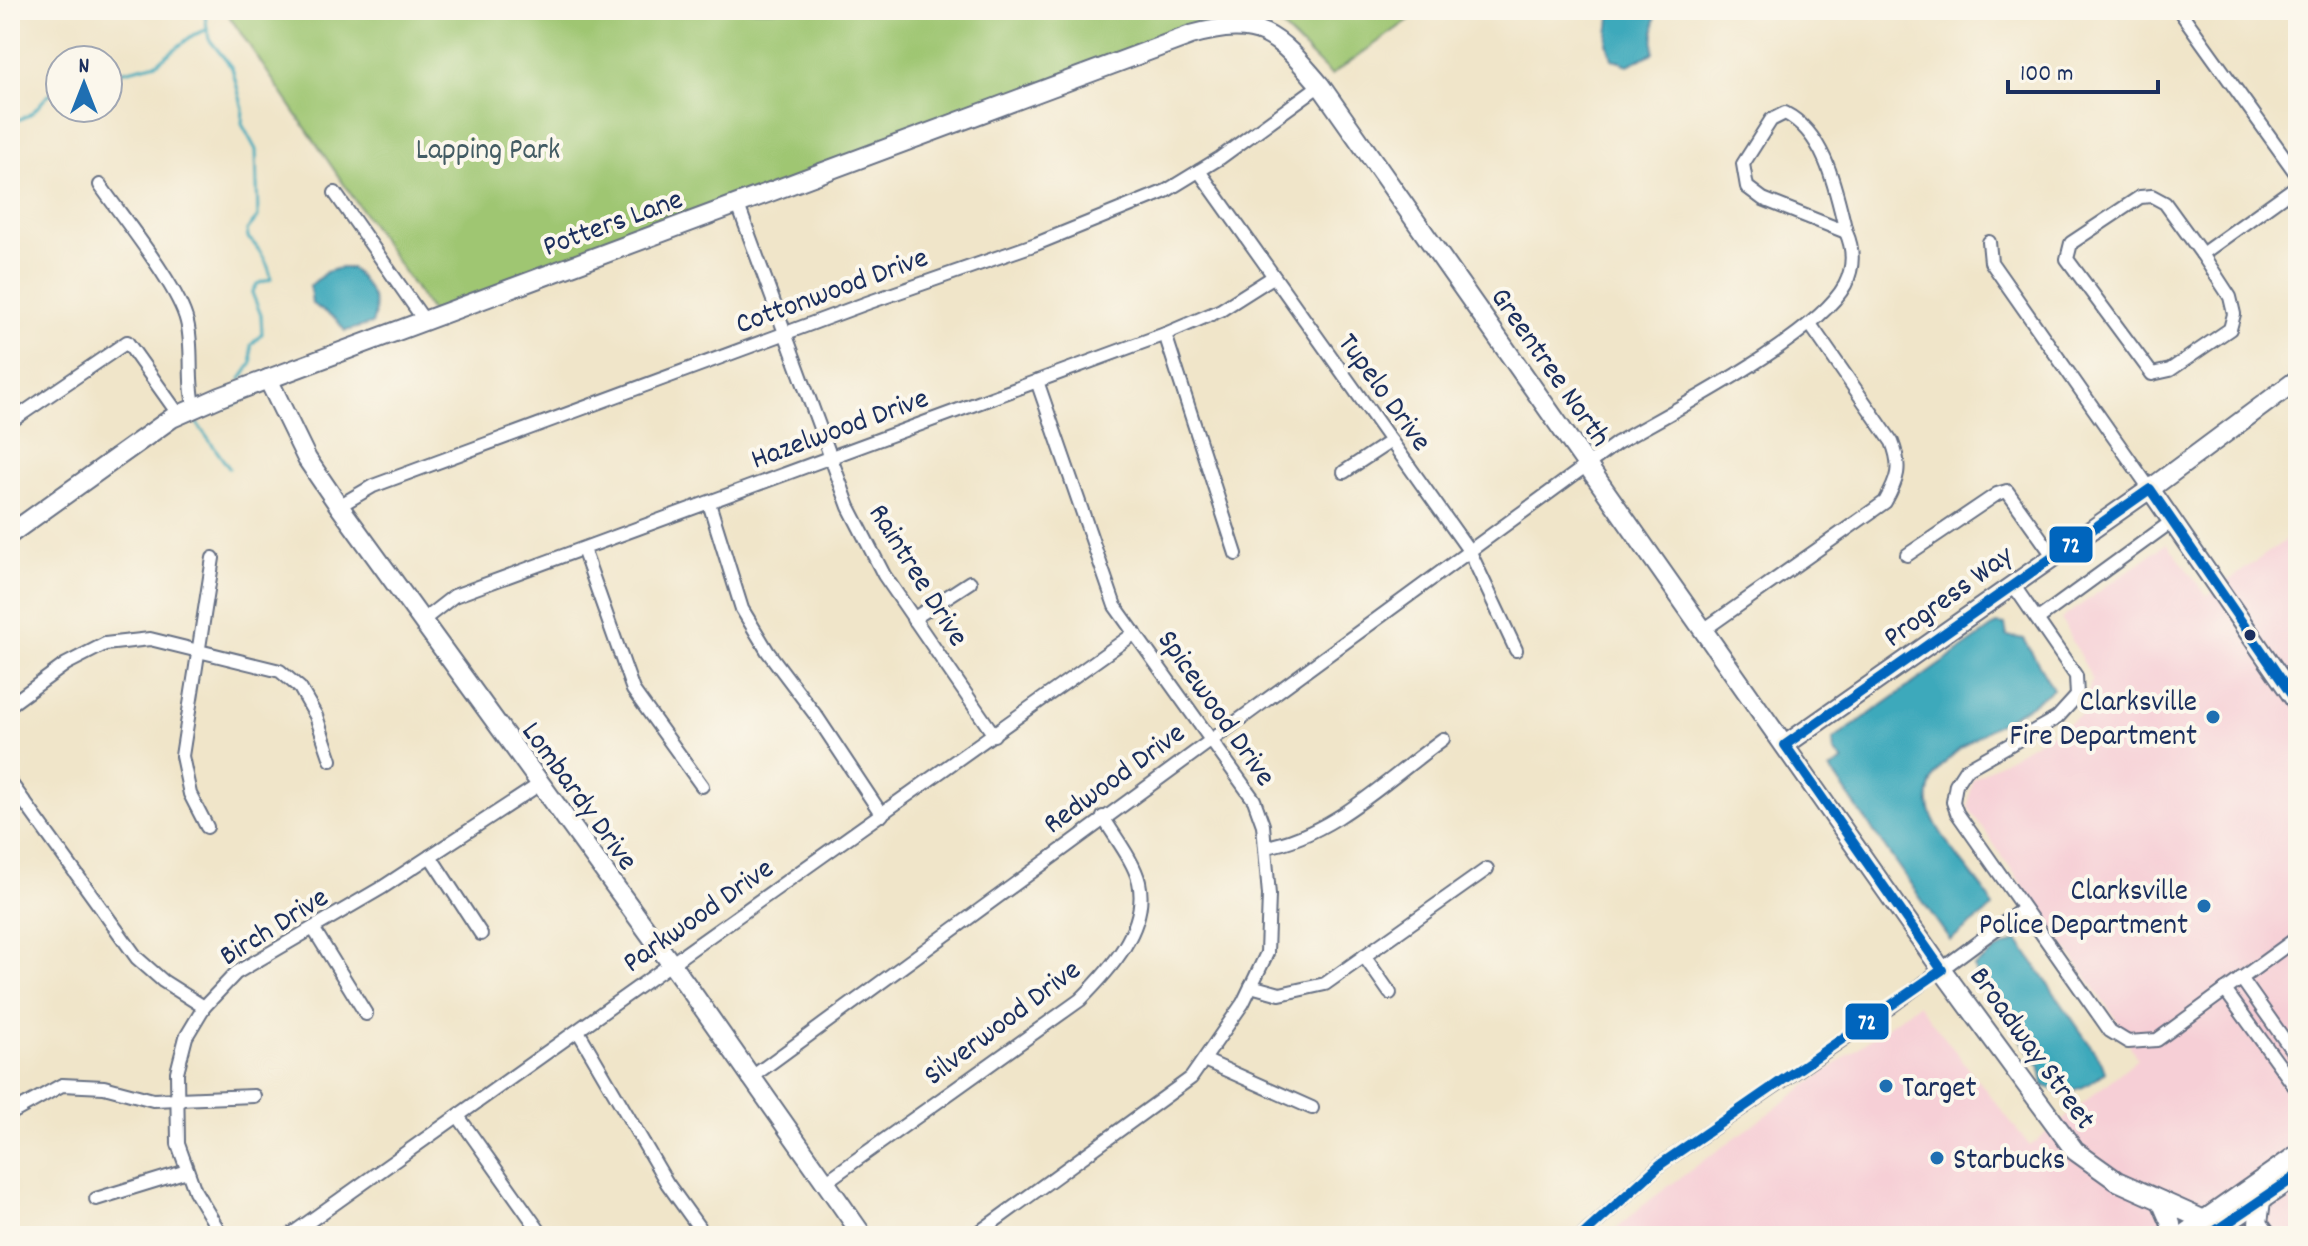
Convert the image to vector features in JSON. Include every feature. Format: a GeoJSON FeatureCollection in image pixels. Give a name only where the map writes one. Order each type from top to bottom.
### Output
{"type":"FeatureCollection","features":[{"type":"Feature","properties":{"kind":"main road","name":"Potters Lane"},"geometry":{"type":"LineString","coordinates":[[11,530],[187,412],[268,379],[1191,35],[1226,25],[1262,31]]}},
{"type":"Feature","properties":{"kind":"main road","name":"Greentree North"},"geometry":{"type":"LineString","coordinates":[[1262,31],[1286,45],[1320,85],[1785,745]]}},
{"type":"Feature","properties":{"kind":"main road","name":"Lombardy Drive"},"geometry":{"type":"LineString","coordinates":[[268,379],[307,459],[339,506],[671,964],[749,1079],[863,1236]]}},
{"type":"Feature","properties":{"kind":"main road","name":"Progress Way"},"geometry":{"type":"LineString","coordinates":[[1785,745],[2052,554],[2150,489],[2298,379]]}},
{"type":"Feature","properties":{"kind":"main road"},"geometry":{"type":"LineString","coordinates":[[2150,489],[2298,704]]}},
{"type":"Feature","properties":{"kind":"main road","name":"Broadway Street"},"geometry":{"type":"LineString","coordinates":[[1785,745],[1942,970],[2080,1158],[2117,1181],[2211,1228],[2240,1236]]}},
{"type":"Feature","properties":{"kind":"main road"},"geometry":{"type":"LineString","coordinates":[[2211,1228],[2298,1154]]}},
{"type":"Feature","properties":{"kind":"main road"},"geometry":{"type":"LineString","coordinates":[[2181,1236],[2211,1228],[2261,1201],[2298,1175]]}},
{"type":"Feature","properties":{"kind":"main road"},"geometry":{"type":"LineString","coordinates":[[2161,1201],[2171,1236]]}},
{"type":"Feature","properties":{"kind":"main road"},"geometry":{"type":"LineString","coordinates":[[2261,1201],[2258,1223],[2267,1236]]}},
{"type":"Feature","properties":{"kind":"street"},"geometry":{"type":"LineString","coordinates":[[2179,10],[2298,176]]}},
{"type":"Feature","properties":{"kind":"street","name":"Cottonwood Drive"},"geometry":{"type":"LineString","coordinates":[[339,506],[373,486],[785,333],[1036,244],[1166,191],[1320,85]]}},
{"type":"Feature","properties":{"kind":"street","name":"Redwood Drive"},"geometry":{"type":"LineString","coordinates":[[749,1079],[1587,465],[1810,324],[1844,287],[1853,266],[1852,244],[1830,171],[1801,121],[1785,113],[1771,120],[1743,164],[1747,187],[1763,199],[1846,232]]}},
{"type":"Feature","properties":{"kind":"street","name":"Tupelo Drive"},"geometry":{"type":"LineString","coordinates":[[1199,171],[1470,552],[1516,650]]}},
{"type":"Feature","properties":{"kind":"street"},"geometry":{"type":"LineString","coordinates":[[100,185],[186,316],[190,337],[191,391],[187,412]]}},
{"type":"Feature","properties":{"kind":"street"},"geometry":{"type":"LineString","coordinates":[[2202,254],[2298,185]]}},
{"type":"Feature","properties":{"kind":"street"},"geometry":{"type":"LineString","coordinates":[[335,193],[424,320]]}},
{"type":"Feature","properties":{"kind":"street"},"geometry":{"type":"LineString","coordinates":[[2152,196],[2165,203],[2202,254],[2230,297],[2234,314],[2230,329],[2170,370],[2152,374],[2067,259],[2071,243],[2140,197],[2152,196]]}},
{"type":"Feature","properties":{"kind":"street","name":"Raintree Drive"},"geometry":{"type":"LineString","coordinates":[[738,205],[849,507],[884,575],[994,735]]}},
{"type":"Feature","properties":{"kind":"street"},"geometry":{"type":"LineString","coordinates":[[1989,242],[1991,262],[2150,489]]}},
{"type":"Feature","properties":{"kind":"street","name":"Hazelwood Drive"},"geometry":{"type":"LineString","coordinates":[[422,621],[454,596],[1165,334],[1221,310],[1273,277]]}},
{"type":"Feature","properties":{"kind":"street"},"geometry":{"type":"LineString","coordinates":[[1705,629],[1885,502],[1900,473],[1900,461],[1892,442],[1810,324]]}},
{"type":"Feature","properties":{"kind":"street"},"geometry":{"type":"LineString","coordinates":[[1165,334],[1236,554]]}},
{"type":"Feature","properties":{"kind":"street"},"geometry":{"type":"LineString","coordinates":[[10,422],[127,342],[187,412]]}},
{"type":"Feature","properties":{"kind":"street","name":"Spicewood Drive"},"geometry":{"type":"LineString","coordinates":[[974,1236],[1191,1078],[1251,986],[1267,953],[1269,895],[1265,847],[1263,825],[1254,800],[1135,633],[1111,594],[1037,381]]}},
{"type":"Feature","properties":{"kind":"street"},"geometry":{"type":"LineString","coordinates":[[1344,472],[1391,441]]}},
{"type":"Feature","properties":{"kind":"street"},"geometry":{"type":"LineString","coordinates":[[1907,555],[1997,494],[2007,491],[2052,554]]}},
{"type":"Feature","properties":{"kind":"street"},"geometry":{"type":"LineString","coordinates":[[709,503],[742,609],[768,652],[817,717],[882,815]]}},
{"type":"Feature","properties":{"kind":"street"},"geometry":{"type":"LineString","coordinates":[[2038,619],[2171,522]]}},
{"type":"Feature","properties":{"kind":"street"},"geometry":{"type":"LineString","coordinates":[[583,549],[633,690],[702,786]]}},
{"type":"Feature","properties":{"kind":"street"},"geometry":{"type":"LineString","coordinates":[[207,827],[190,794],[182,756],[213,558]]}},
{"type":"Feature","properties":{"kind":"street"},"geometry":{"type":"LineString","coordinates":[[913,619],[970,582]]}},
{"type":"Feature","properties":{"kind":"street"},"geometry":{"type":"LineString","coordinates":[[2012,583],[2076,676],[2077,696],[2057,718],[1965,770],[1956,784],[1953,802],[1972,837],[2110,1031],[2128,1042],[2157,1040],[2298,937]]}},
{"type":"Feature","properties":{"kind":"street","name":"Parkwood Drive"},"geometry":{"type":"LineString","coordinates":[[289,1236],[1135,633]]}},
{"type":"Feature","properties":{"kind":"street"},"geometry":{"type":"LineString","coordinates":[[10,705],[66,664],[105,644],[150,639],[280,671],[300,688],[316,716],[331,760]]}},
{"type":"Feature","properties":{"kind":"street"},"geometry":{"type":"LineString","coordinates":[[1265,847],[1287,843],[1317,830],[1443,739]]}},
{"type":"Feature","properties":{"kind":"street"},"geometry":{"type":"LineString","coordinates":[[10,782],[137,958],[163,981],[204,1007]]}},
{"type":"Feature","properties":{"kind":"street","name":"Birch Drive"},"geometry":{"type":"LineString","coordinates":[[222,1236],[195,1191],[178,1144],[177,1072],[186,1037],[204,1007],[236,973],[430,856],[540,784]]}},
{"type":"Feature","properties":{"kind":"street","name":"Silverwood Drive"},"geometry":{"type":"LineString","coordinates":[[824,1183],[1080,1000],[1107,973],[1135,927],[1140,904],[1138,880],[1103,817]]}},
{"type":"Feature","properties":{"kind":"street"},"geometry":{"type":"LineString","coordinates":[[430,856],[481,934]]}},
{"type":"Feature","properties":{"kind":"street"},"geometry":{"type":"LineString","coordinates":[[1251,986],[1280,994],[1325,984],[1487,869]]}},
{"type":"Feature","properties":{"kind":"street"},"geometry":{"type":"LineString","coordinates":[[1582,1236],[1612,1204],[1661,1164],[1942,970],[2023,909]]}},
{"type":"Feature","properties":{"kind":"street"},"geometry":{"type":"LineString","coordinates":[[313,928],[366,1014]]}},
{"type":"Feature","properties":{"kind":"street"},"geometry":{"type":"LineString","coordinates":[[1364,956],[1390,993]]}},
{"type":"Feature","properties":{"kind":"street"},"geometry":{"type":"LineString","coordinates":[[2241,978],[2298,1059]]}},
{"type":"Feature","properties":{"kind":"street"},"geometry":{"type":"LineString","coordinates":[[2221,993],[2298,1091]]}},
{"type":"Feature","properties":{"kind":"street"},"geometry":{"type":"LineString","coordinates":[[578,1031],[667,1183],[705,1236]]}},
{"type":"Feature","properties":{"kind":"street"},"geometry":{"type":"LineString","coordinates":[[1204,1060],[1312,1108]]}},
{"type":"Feature","properties":{"kind":"street"},"geometry":{"type":"LineString","coordinates":[[10,1114],[62,1085],[104,1087],[153,1100],[254,1096]]}},
{"type":"Feature","properties":{"kind":"street"},"geometry":{"type":"LineString","coordinates":[[458,1116],[543,1236]]}},
{"type":"Feature","properties":{"kind":"street"},"geometry":{"type":"LineString","coordinates":[[96,1199],[187,1171]]}},
{"type":"Feature","properties":{"kind":"shaded area"},"geometry":{"type":"Polygon","coordinates":[[[2298,531],[2298,1236],[1609,1236],[1643,1205],[1918,1004],[2030,1146],[2137,1059],[2118,1022],[1968,807],[1973,779],[2080,716],[2092,679],[2061,619],[2167,543],[2207,596],[2298,531]]]}},
{"type":"Feature","properties":{"kind":"green space","name":"Lapping Park"},"geometry":{"type":"Polygon","coordinates":[[[225,10],[1423,10],[1331,75],[1279,24],[1234,21],[434,316],[225,10]]]}},
{"type":"Feature","properties":{"kind":"water"},"geometry":{"type":"Polygon","coordinates":[[[1611,10],[1655,10],[1653,53],[1628,65],[1612,59],[1607,43],[1611,10]]]}},
{"type":"Feature","properties":{"kind":"water"},"geometry":{"type":"Polygon","coordinates":[[[351,268],[371,293],[375,308],[372,324],[345,331],[336,319],[312,304],[310,286],[326,272],[351,268]]]}},
{"type":"Feature","properties":{"kind":"water"},"geometry":{"type":"Polygon","coordinates":[[[1997,624],[2005,625],[2007,636],[2024,639],[2053,689],[1969,742],[1949,758],[1935,776],[1929,796],[1933,818],[1990,899],[1993,908],[1950,940],[1830,769],[1843,761],[1834,752],[1833,740],[1997,624]]]}},
{"type":"Feature","properties":{"kind":"water"},"geometry":{"type":"Polygon","coordinates":[[[2018,940],[2101,1061],[2105,1072],[2083,1087],[2061,1090],[2043,1086],[2040,1067],[1976,975],[1974,967],[1997,950],[2018,940]]]}},
{"type":"Feature","properties":{"kind":"waterway"},"geometry":{"type":"LineString","coordinates":[[204,10],[209,39],[232,68],[243,109],[242,124],[256,150],[258,217],[247,230],[248,238],[266,262],[271,279],[257,284],[252,293],[261,315],[262,334],[251,345],[252,363],[241,379]]}},
{"type":"Feature","properties":{"kind":"waterway"},"geometry":{"type":"LineString","coordinates":[[124,71],[157,63],[193,35],[206,30]]}},
{"type":"Feature","properties":{"kind":"waterway"},"geometry":{"type":"LineString","coordinates":[[10,130],[16,120],[30,114],[44,100]]}},
{"type":"Feature","properties":{"kind":"waterway"},"geometry":{"type":"LineString","coordinates":[[229,468],[194,419],[239,402]]}},
{"type":"Feature","properties":{"kind":"transit line","name":"72"},"geometry":{"type":"LineString","coordinates":[[1582,1236],[1661,1164],[1942,970],[1785,745],[2150,489],[2298,704]]}},
{"type":"Feature","properties":{"kind":"transit line","name":"72"},"geometry":{"type":"LineString","coordinates":[[2208,1236],[2298,1175]]}},
{"type":"Feature","properties":{"kind":"place","name":"Clarksville Fire Department"},"geometry":{"type":"Point","coordinates":[2213,717]}},
{"type":"Feature","properties":{"kind":"place","name":"Clarksville Police Department"},"geometry":{"type":"Point","coordinates":[2204,906]}},
{"type":"Feature","properties":{"kind":"place","name":"Target"},"geometry":{"type":"Point","coordinates":[1886,1086]}},
{"type":"Feature","properties":{"kind":"place","name":"Starbucks"},"geometry":{"type":"Point","coordinates":[1937,1158]}}]}
